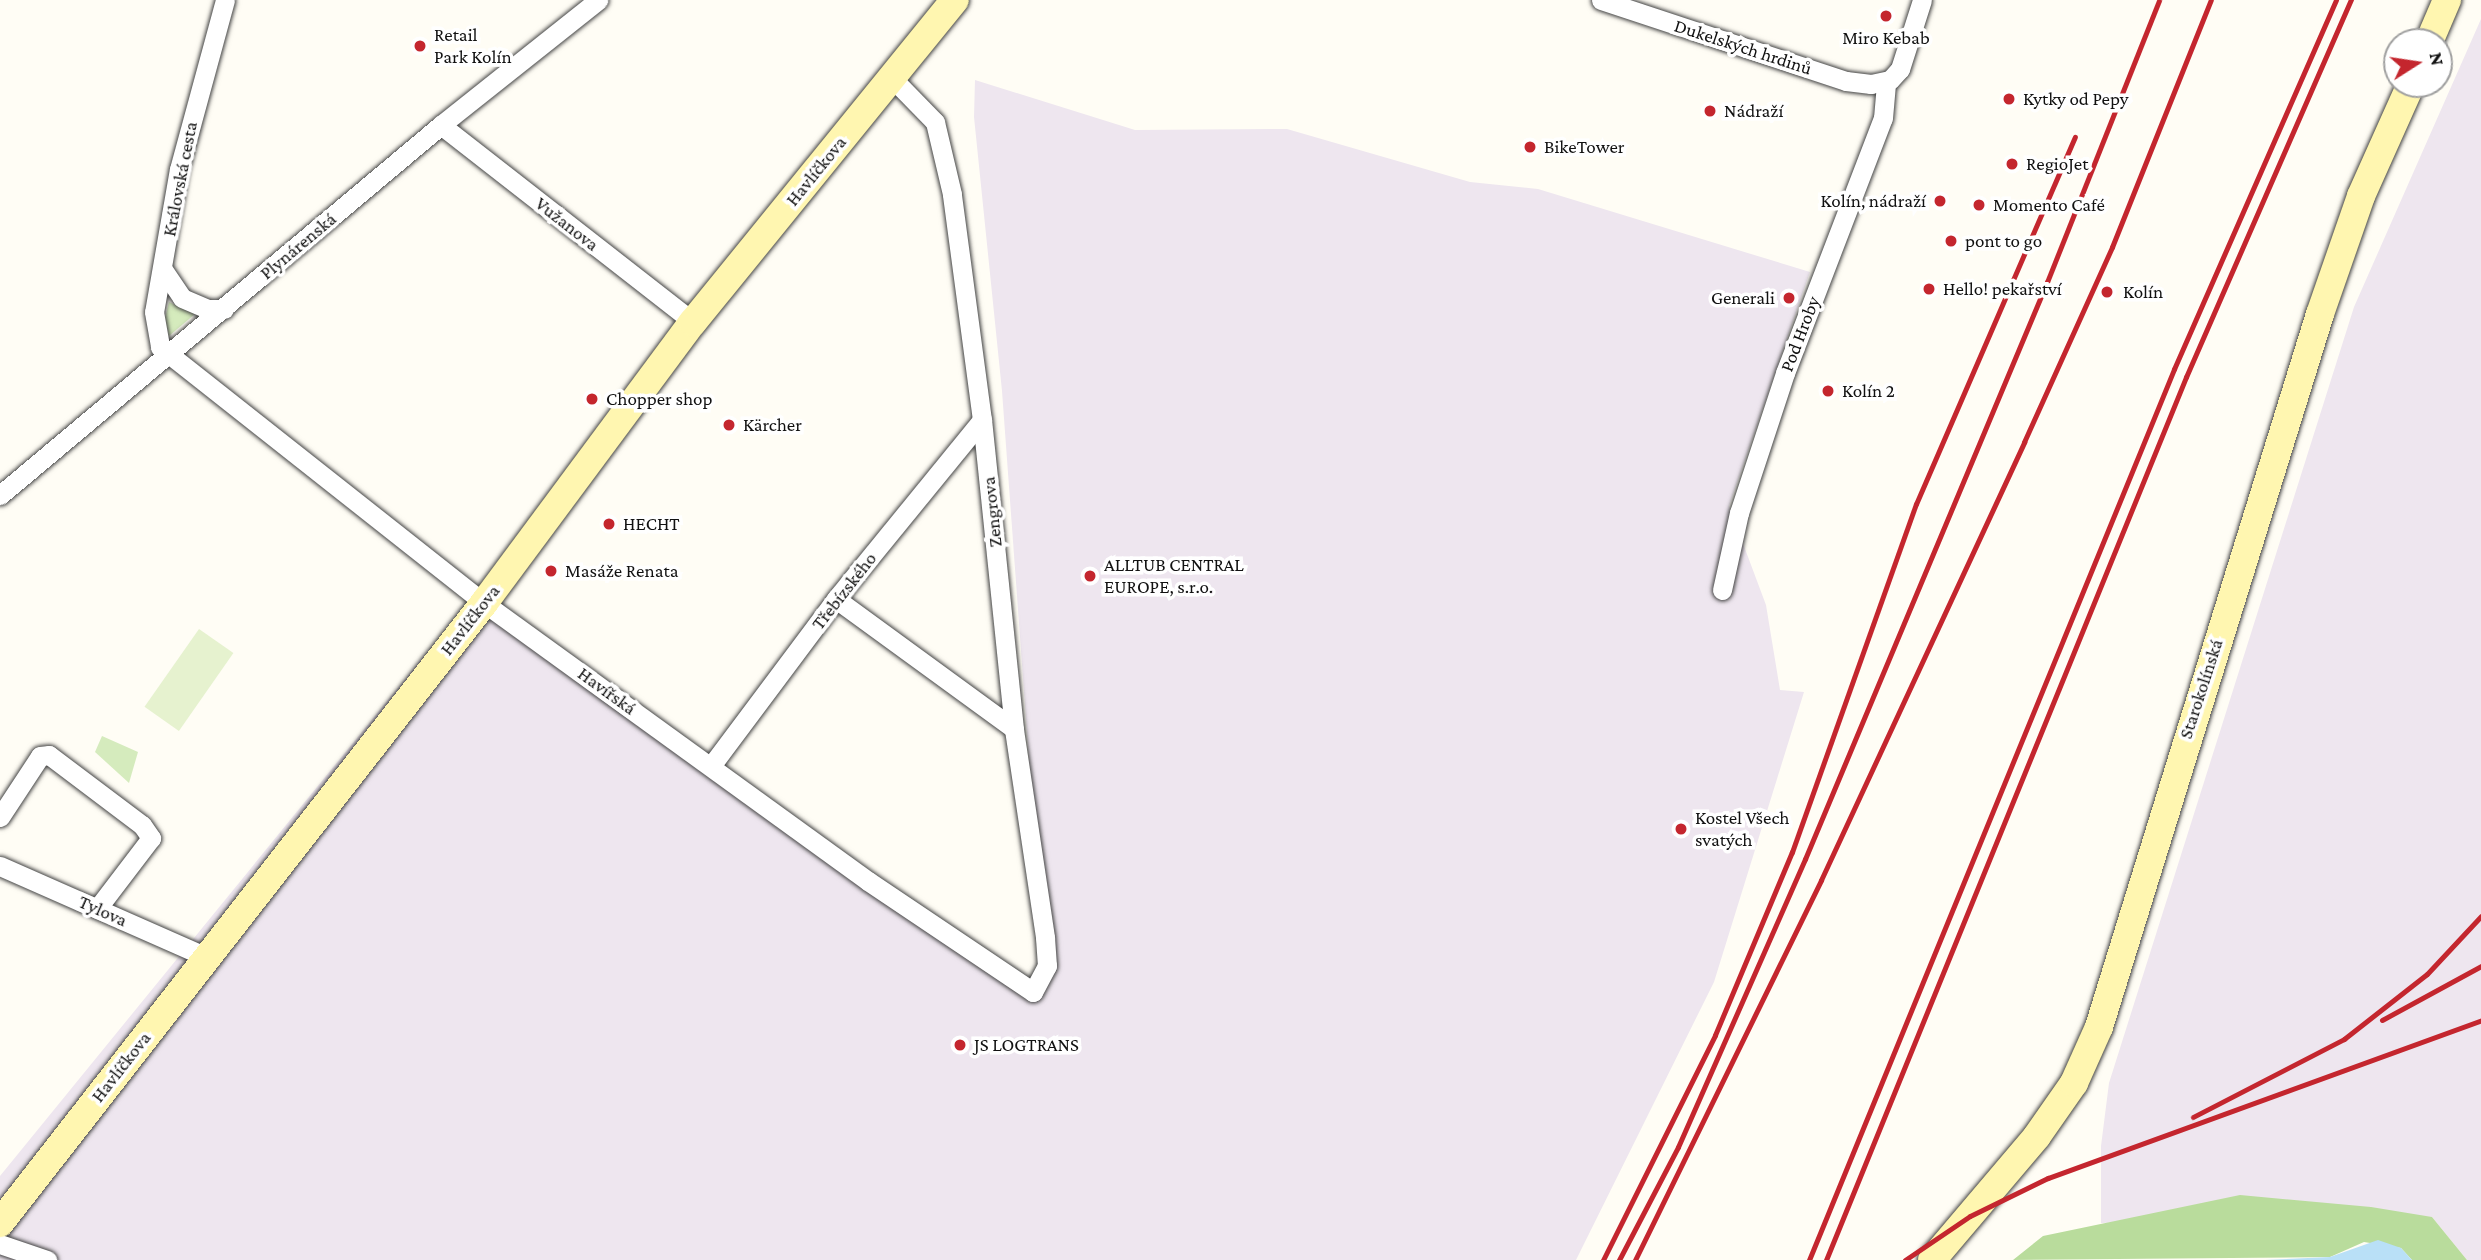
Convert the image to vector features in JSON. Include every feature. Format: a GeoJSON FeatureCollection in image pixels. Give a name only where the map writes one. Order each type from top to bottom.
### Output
{"type":"FeatureCollection","features":[{"type":"Feature","properties":{"kind":"street","name":"Královská cesta"},"geometry":{"type":"LineString","coordinates":[[168,356],[155,337],[153,324],[185,142],[225,0]]}},
{"type":"Feature","properties":{"kind":"street","name":"Plynárenská"},"geometry":{"type":"LineString","coordinates":[[0,495],[441,125],[598,0]]}},
{"type":"Feature","properties":{"kind":"street","name":"Dukelských hrdinů"},"geometry":{"type":"LineString","coordinates":[[1601,0],[1846,82],[1886,82]]}},
{"type":"Feature","properties":{"kind":"street"},"geometry":{"type":"LineString","coordinates":[[1886,82],[1900,69],[1922,0]]}},
{"type":"Feature","properties":{"kind":"street"},"geometry":{"type":"LineString","coordinates":[[2435,28],[2447,0]]}},
{"type":"Feature","properties":{"kind":"street","name":"Havlíčkova"},"geometry":{"type":"LineString","coordinates":[[0,1223],[484,603],[693,322],[951,4]]}},
{"type":"Feature","properties":{"kind":"street","name":"Zengrova"},"geometry":{"type":"LineString","coordinates":[[892,78],[929,113],[941,139],[982,420],[1014,729],[1047,966]]}},
{"type":"Feature","properties":{"kind":"street","name":"Pod Hroby"},"geometry":{"type":"LineString","coordinates":[[1721,590],[1738,513],[1784,373],[1883,118],[1886,82]]}},
{"type":"Feature","properties":{"kind":"street","name":"Starokolínská"},"geometry":{"type":"LineString","coordinates":[[1932,1260],[2037,1136],[2074,1083],[2099,1027],[2320,314],[2361,196],[2405,98]]}},
{"type":"Feature","properties":{"kind":"street","name":"Vužanova"},"geometry":{"type":"LineString","coordinates":[[441,125],[693,322]]}},
{"type":"Feature","properties":{"kind":"street"},"geometry":{"type":"LineString","coordinates":[[164,271],[182,298],[208,309],[224,309]]}},
{"type":"Feature","properties":{"kind":"street","name":"Havířská"},"geometry":{"type":"LineString","coordinates":[[168,356],[484,603],[868,881],[1033,992],[1047,966]]}},
{"type":"Feature","properties":{"kind":"street","name":"Třebízského"},"geometry":{"type":"LineString","coordinates":[[711,765],[836,599],[982,420]]}},
{"type":"Feature","properties":{"kind":"street"},"geometry":{"type":"LineString","coordinates":[[836,599],[1014,729]]}},
{"type":"Feature","properties":{"kind":"street"},"geometry":{"type":"LineString","coordinates":[[0,817],[40,756],[49,755],[142,825],[151,838],[97,909]]}},
{"type":"Feature","properties":{"kind":"street","name":"Tylova"},"geometry":{"type":"LineString","coordinates":[[0,866],[206,957]]}},
{"type":"Feature","properties":{"kind":"street"},"geometry":{"type":"LineString","coordinates":[[0,1244],[47,1260]]}},
{"type":"Feature","properties":{"kind":"shaded area"},"geometry":{"type":"Polygon","coordinates":[[[2481,19],[2481,1260],[2467,1260],[2432,1217],[2101,1223],[2101,1146],[2109,1083],[2354,307],[2446,98],[2453,98],[2453,82],[2481,19]]]}},
{"type":"Feature","properties":{"kind":"shaded area"},"geometry":{"type":"Polygon","coordinates":[[[975,80],[1135,130],[1287,129],[1470,182],[1538,189],[1810,272],[1729,506],[1766,605],[1780,690],[1804,692],[1714,982],[1576,1260],[0,1260],[0,1176],[467,603],[1046,992],[1002,391],[974,117],[975,80]]]}},
{"type":"Feature","properties":{"kind":"green space"},"geometry":{"type":"Polygon","coordinates":[[[169,302],[195,314],[169,336],[165,318],[169,302]]]}},
{"type":"Feature","properties":{"kind":"green space"},"geometry":{"type":"Polygon","coordinates":[[[199,629],[233,653],[179,731],[145,707],[199,629]]]}},
{"type":"Feature","properties":{"kind":"green space"},"geometry":{"type":"Polygon","coordinates":[[[102,736],[138,752],[129,783],[95,752],[102,736]]]}},
{"type":"Feature","properties":{"kind":"green space"},"geometry":{"type":"Polygon","coordinates":[[[2240,1195],[2371,1207],[2432,1217],[2467,1260],[2412,1260],[2401,1248],[2364,1242],[2330,1257],[2013,1260],[2043,1236],[2240,1195]]]}},
{"type":"Feature","properties":{"kind":"water"},"geometry":{"type":"Polygon","coordinates":[[[2378,1240],[2401,1248],[2412,1260],[2265,1260],[2330,1257],[2378,1240]]]}},
{"type":"Feature","properties":{"kind":"railway"},"geometry":{"type":"LineString","coordinates":[[1619,1260],[1678,1147],[1805,859],[2047,282],[2159,0]]}},
{"type":"Feature","properties":{"kind":"railway"},"geometry":{"type":"LineString","coordinates":[[1635,1260],[1821,880],[2024,442],[2112,247],[2211,0]]}},
{"type":"Feature","properties":{"kind":"railway"},"geometry":{"type":"LineString","coordinates":[[1809,1260],[2174,369],[2336,0]]}},
{"type":"Feature","properties":{"kind":"railway"},"geometry":{"type":"LineString","coordinates":[[1826,1260],[2186,377],[2351,0]]}},
{"type":"Feature","properties":{"kind":"railway"},"geometry":{"type":"LineString","coordinates":[[1603,1260],[1715,1035],[1792,852],[1916,504],[2075,137]]}},
{"type":"Feature","properties":{"kind":"railway"},"geometry":{"type":"LineString","coordinates":[[2193,1117],[2344,1039],[2427,974],[2481,916]]}},
{"type":"Feature","properties":{"kind":"railway"},"geometry":{"type":"LineString","coordinates":[[2382,1020],[2481,966]]}},
{"type":"Feature","properties":{"kind":"railway"},"geometry":{"type":"LineString","coordinates":[[1905,1260],[1970,1216],[2048,1178],[2481,1020]]}},
{"type":"Feature","properties":{"kind":"place","name":"Miro Kebab"},"geometry":{"type":"Point","coordinates":[1886,16]}},
{"type":"Feature","properties":{"kind":"place","name":"Retail Park Kolín"},"geometry":{"type":"Point","coordinates":[420,46]}},
{"type":"Feature","properties":{"kind":"place","name":"Kytky od Pepy"},"geometry":{"type":"Point","coordinates":[2009,99]}},
{"type":"Feature","properties":{"kind":"place","name":"Nádraží"},"geometry":{"type":"Point","coordinates":[1710,111]}},
{"type":"Feature","properties":{"kind":"place","name":"BikeTower"},"geometry":{"type":"Point","coordinates":[1530,147]}},
{"type":"Feature","properties":{"kind":"place","name":"RegioJet"},"geometry":{"type":"Point","coordinates":[2012,164]}},
{"type":"Feature","properties":{"kind":"place","name":"Kolín, nádraží"},"geometry":{"type":"Point","coordinates":[1940,201]}},
{"type":"Feature","properties":{"kind":"place","name":"Momento Café"},"geometry":{"type":"Point","coordinates":[1979,205]}},
{"type":"Feature","properties":{"kind":"place","name":"pont to go"},"geometry":{"type":"Point","coordinates":[1951,241]}},
{"type":"Feature","properties":{"kind":"place","name":"Hello! pekařství"},"geometry":{"type":"Point","coordinates":[1929,289]}},
{"type":"Feature","properties":{"kind":"place","name":"Kolín"},"geometry":{"type":"Point","coordinates":[2107,292]}},
{"type":"Feature","properties":{"kind":"place","name":"Generali"},"geometry":{"type":"Point","coordinates":[1789,298]}},
{"type":"Feature","properties":{"kind":"place","name":"Kolín 2"},"geometry":{"type":"Point","coordinates":[1828,391]}},
{"type":"Feature","properties":{"kind":"place","name":"Chopper shop"},"geometry":{"type":"Point","coordinates":[592,399]}},
{"type":"Feature","properties":{"kind":"place","name":"Kärcher"},"geometry":{"type":"Point","coordinates":[729,425]}},
{"type":"Feature","properties":{"kind":"place","name":"HECHT"},"geometry":{"type":"Point","coordinates":[609,524]}},
{"type":"Feature","properties":{"kind":"place","name":"Masáže Renata"},"geometry":{"type":"Point","coordinates":[551,571]}},
{"type":"Feature","properties":{"kind":"place","name":"ALLTUB CENTRAL EUROPE, s.r.o."},"geometry":{"type":"Point","coordinates":[1090,576]}},
{"type":"Feature","properties":{"kind":"place","name":"Kostel Všech svatých"},"geometry":{"type":"Point","coordinates":[1681,829]}},
{"type":"Feature","properties":{"kind":"place","name":"JS LOGTRANS"},"geometry":{"type":"Point","coordinates":[960,1045]}}]}
